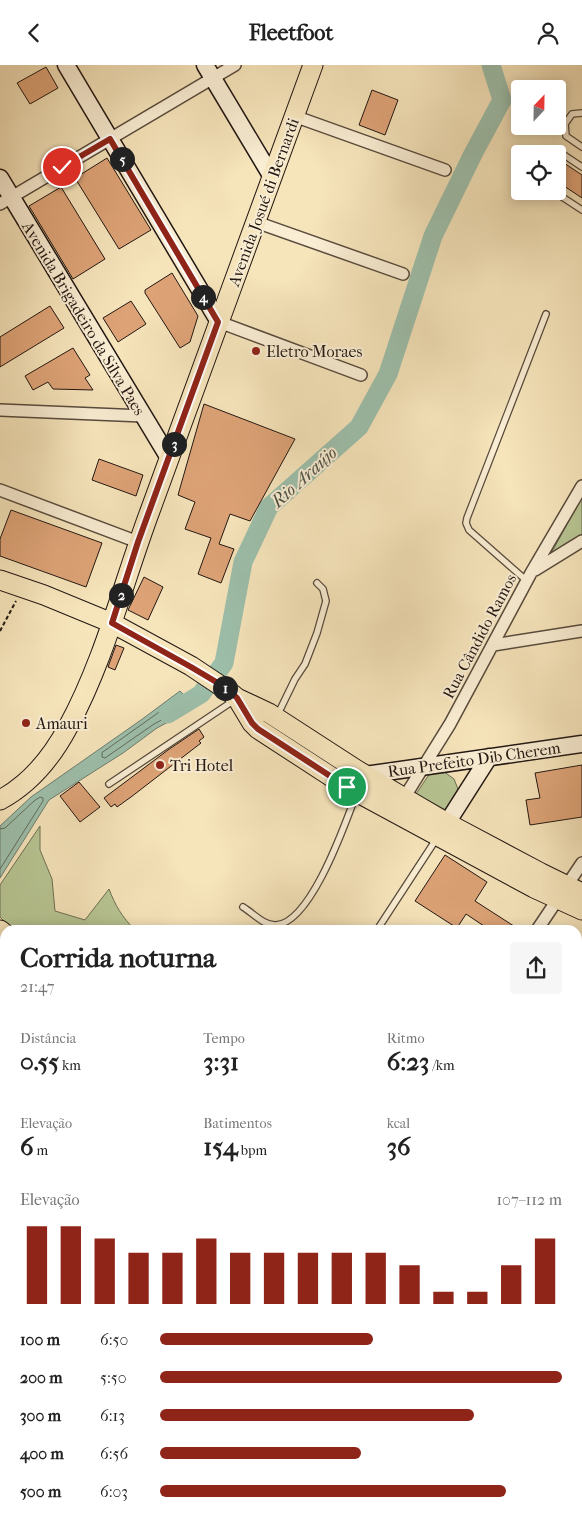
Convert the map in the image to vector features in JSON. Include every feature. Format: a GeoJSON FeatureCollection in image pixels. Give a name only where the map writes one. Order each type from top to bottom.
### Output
{"type":"FeatureCollection","features":[{"type":"Feature","properties":{"kind":"main road","name":"Avenida Josué di Bernardi"},"geometry":{"type":"LineString","coordinates":[[0,800],[17,790],[32,777],[56,748],[86,689],[112,623],[138,542],[313,65]]}},
{"type":"Feature","properties":{"kind":"main road"},"geometry":{"type":"LineString","coordinates":[[0,580],[112,623],[191,667],[232,694],[276,718],[404,798],[443,830],[534,888],[569,893],[582,910]]}},
{"type":"Feature","properties":{"kind":"main road"},"geometry":{"type":"LineString","coordinates":[[232,694],[258,729],[357,793],[443,830]]}},
{"type":"Feature","properties":{"kind":"street"},"geometry":{"type":"LineString","coordinates":[[66,65],[218,322],[362,375]]}},
{"type":"Feature","properties":{"kind":"street"},"geometry":{"type":"LineString","coordinates":[[6,200],[110,139],[209,72],[235,65]]}},
{"type":"Feature","properties":{"kind":"street"},"geometry":{"type":"LineString","coordinates":[[209,72],[272,177]]}},
{"type":"Feature","properties":{"kind":"street"},"geometry":{"type":"LineString","coordinates":[[294,117],[445,170]]}},
{"type":"Feature","properties":{"kind":"street","name":"Avenida Brigadeiro da Silva Paes"},"geometry":{"type":"LineString","coordinates":[[0,178],[6,200],[169,459]]}},
{"type":"Feature","properties":{"kind":"street"},"geometry":{"type":"LineString","coordinates":[[256,221],[402,274]]}},
{"type":"Feature","properties":{"kind":"street"},"geometry":{"type":"LineString","coordinates":[[0,410],[143,416]]}},
{"type":"Feature","properties":{"kind":"street"},"geometry":{"type":"LineString","coordinates":[[529,577],[582,486]]}},
{"type":"Feature","properties":{"kind":"street"},"geometry":{"type":"LineString","coordinates":[[0,490],[138,542]]}},
{"type":"Feature","properties":{"kind":"street","name":"Rua Cândido Ramos"},"geometry":{"type":"LineString","coordinates":[[404,798],[450,724],[529,577],[582,541]]}},
{"type":"Feature","properties":{"kind":"street"},"geometry":{"type":"LineString","coordinates":[[493,645],[582,631]]}},
{"type":"Feature","properties":{"kind":"street","name":"Rua Prefeito Dib Cherem"},"geometry":{"type":"LineString","coordinates":[[365,775],[582,744]]}},
{"type":"Feature","properties":{"kind":"street"},"geometry":{"type":"LineString","coordinates":[[443,830],[489,757]]}},
{"type":"Feature","properties":{"kind":"street"},"geometry":{"type":"LineString","coordinates":[[449,763],[460,768],[467,776],[470,786]]}},
{"type":"Feature","properties":{"kind":"street"},"geometry":{"type":"LineString","coordinates":[[541,925],[569,893],[582,863]]}},
{"type":"Feature","properties":{"kind":"lane"},"geometry":{"type":"LineString","coordinates":[[582,113],[572,114],[565,124],[566,136],[582,147]]}},
{"type":"Feature","properties":{"kind":"lane"},"geometry":{"type":"LineString","coordinates":[[566,156],[582,167]]}},
{"type":"Feature","properties":{"kind":"lane"},"geometry":{"type":"LineString","coordinates":[[566,200],[582,210]]}},
{"type":"Feature","properties":{"kind":"lane"},"geometry":{"type":"LineString","coordinates":[[529,577],[469,530],[466,523],[546,314]]}},
{"type":"Feature","properties":{"kind":"lane"},"geometry":{"type":"LineString","coordinates":[[276,718],[295,679],[305,664],[317,633],[326,601],[323,589],[317,583]]}},
{"type":"Feature","properties":{"kind":"lane"},"geometry":{"type":"LineString","coordinates":[[109,785],[232,694]]}},
{"type":"Feature","properties":{"kind":"lane"},"geometry":{"type":"LineString","coordinates":[[243,907],[266,923],[277,925],[289,920],[305,904],[323,877],[357,793]]}},
{"type":"Feature","properties":{"kind":"lane"},"geometry":{"type":"LineString","coordinates":[[380,925],[443,830]]}},
{"type":"Feature","properties":{"kind":"path"},"geometry":{"type":"LineString","coordinates":[[0,631],[23,588]]}},
{"type":"Feature","properties":{"kind":"shaded area"},"geometry":{"type":"Polygon","coordinates":[[[582,497],[582,536],[565,544],[548,559],[582,497]]]}},
{"type":"Feature","properties":{"kind":"shaded area"},"geometry":{"type":"Polygon","coordinates":[[[443,771],[454,779],[458,789],[446,810],[416,794],[430,773],[443,771]]]}},
{"type":"Feature","properties":{"kind":"shaded area"},"geometry":{"type":"Polygon","coordinates":[[[40,826],[40,850],[52,879],[55,911],[85,920],[109,889],[119,911],[130,925],[8,925],[0,917],[0,885],[40,826]]]}},
{"type":"Feature","properties":{"kind":"water"},"geometry":{"type":"Polygon","coordinates":[[[180,691],[196,707],[157,728],[123,753],[49,800],[0,878],[0,826],[31,797],[180,691]]]}},
{"type":"Feature","properties":{"kind":"building"},"geometry":{"type":"Polygon","coordinates":[[[46,67],[58,88],[30,104],[17,83],[46,67]]]}},
{"type":"Feature","properties":{"kind":"building"},"geometry":{"type":"Polygon","coordinates":[[[372,90],[398,100],[385,135],[359,125],[372,90]]]}},
{"type":"Feature","properties":{"kind":"building"},"geometry":{"type":"Polygon","coordinates":[[[107,158],[151,230],[119,249],[75,178],[107,158]]]}},
{"type":"Feature","properties":{"kind":"building"},"geometry":{"type":"Polygon","coordinates":[[[566,164],[582,175],[582,198],[566,187],[566,164]]]}},
{"type":"Feature","properties":{"kind":"building"},"geometry":{"type":"Polygon","coordinates":[[[61,187],[105,259],[73,279],[29,206],[61,187]]]}},
{"type":"Feature","properties":{"kind":"building"},"geometry":{"type":"Polygon","coordinates":[[[172,273],[198,316],[190,342],[180,348],[145,293],[145,290],[172,273]]]}},
{"type":"Feature","properties":{"kind":"building"},"geometry":{"type":"Polygon","coordinates":[[[131,301],[146,324],[118,342],[103,318],[131,301]]]}},
{"type":"Feature","properties":{"kind":"building"},"geometry":{"type":"Polygon","coordinates":[[[50,306],[64,328],[0,367],[0,337],[50,306]]]}},
{"type":"Feature","properties":{"kind":"building"},"geometry":{"type":"Polygon","coordinates":[[[73,348],[90,375],[85,378],[93,390],[53,389],[48,382],[33,390],[25,376],[73,348]]]}},
{"type":"Feature","properties":{"kind":"building"},"geometry":{"type":"Polygon","coordinates":[[[204,404],[295,439],[250,521],[230,514],[219,544],[234,549],[221,583],[198,574],[211,538],[185,529],[195,502],[178,495],[204,404]]]}},
{"type":"Feature","properties":{"kind":"building"},"geometry":{"type":"Polygon","coordinates":[[[99,459],[143,475],[136,496],[92,480],[99,459]]]}},
{"type":"Feature","properties":{"kind":"building"},"geometry":{"type":"Polygon","coordinates":[[[11,510],[102,543],[86,587],[0,556],[0,539],[11,510]]]}},
{"type":"Feature","properties":{"kind":"building"},"geometry":{"type":"Polygon","coordinates":[[[144,577],[163,587],[148,620],[128,610],[144,577]]]}},
{"type":"Feature","properties":{"kind":"building"},"geometry":{"type":"Polygon","coordinates":[[[116,645],[124,648],[115,670],[108,667],[116,645]]]}},
{"type":"Feature","properties":{"kind":"building","name":"Tri Hotel"},"geometry":{"type":"Polygon","coordinates":[[[199,729],[204,737],[199,741],[201,743],[117,807],[115,804],[111,807],[104,798],[199,729]]]}},
{"type":"Feature","properties":{"kind":"building"},"geometry":{"type":"Polygon","coordinates":[[[582,765],[582,817],[530,825],[526,800],[540,798],[535,773],[582,765]]]}},
{"type":"Feature","properties":{"kind":"building"},"geometry":{"type":"Polygon","coordinates":[[[79,782],[100,807],[80,822],[60,796],[79,782]]]}},
{"type":"Feature","properties":{"kind":"building"},"geometry":{"type":"Polygon","coordinates":[[[445,855],[487,882],[475,901],[512,925],[482,925],[466,914],[459,925],[452,925],[415,901],[445,855]]]}},
{"type":"Feature","properties":{"kind":"waterway","name":"Rio Araújo"},"geometry":{"type":"LineString","coordinates":[[168,714],[201,694],[224,663],[243,562],[269,507],[359,427],[388,374],[433,236],[502,100],[491,65]]}},
{"type":"Feature","properties":{"kind":"place","name":"Eletro Moraes"},"geometry":{"type":"Point","coordinates":[256,351]}},
{"type":"Feature","properties":{"kind":"place","name":"Amauri"},"geometry":{"type":"Point","coordinates":[26,723]}},
{"type":"Feature","properties":{"kind":"place","name":"Tri Hotel"},"geometry":{"type":"Point","coordinates":[160,765]}},
{"type":"Feature","properties":{"kind":"route"},"geometry":{"type":"LineString","coordinates":[[62,167],[110,139],[218,322],[138,542],[112,623],[228,689],[237,698],[252,723],[258,729],[347,787]]}}]}
